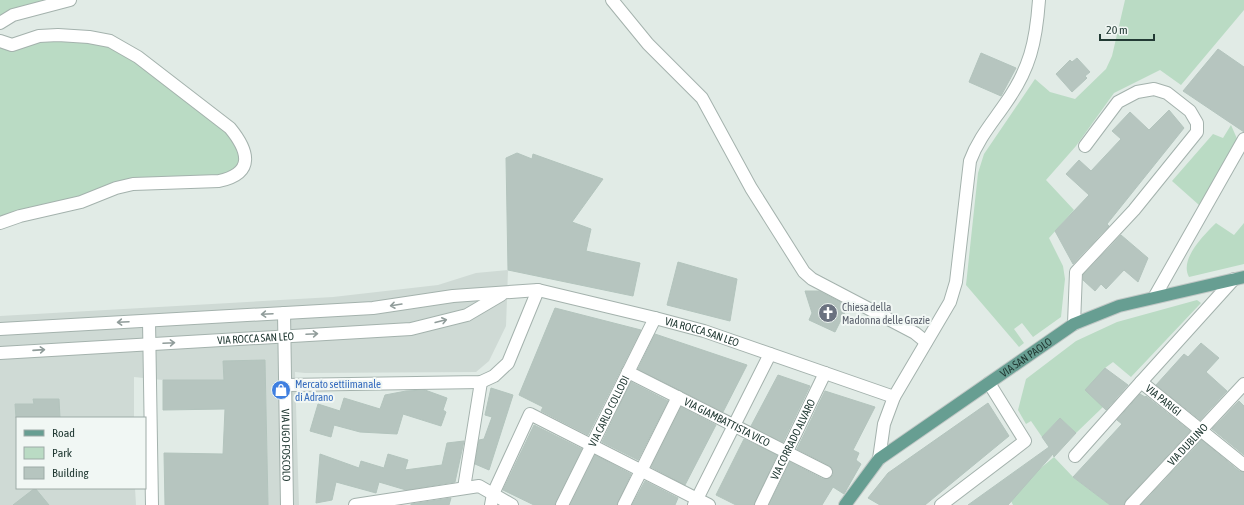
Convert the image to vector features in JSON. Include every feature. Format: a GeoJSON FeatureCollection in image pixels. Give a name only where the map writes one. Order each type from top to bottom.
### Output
{"type":"FeatureCollection","features":[{"type":"Feature","properties":{"kind":"main road","name":"VIA SAN PAOLO"},"geometry":{"type":"LineString","coordinates":[[844,505],[880,459],[1074,324],[1119,306],[1156,296],[1239,278]]}},
{"type":"Feature","properties":{"kind":"street"},"geometry":{"type":"LineString","coordinates":[[0,23],[13,15],[70,0]]}},
{"type":"Feature","properties":{"kind":"street"},"geometry":{"type":"LineString","coordinates":[[612,0],[648,44],[702,98],[751,188],[804,272],[812,279],[915,333],[926,342]]}},
{"type":"Feature","properties":{"kind":"street"},"geometry":{"type":"LineString","coordinates":[[880,459],[884,424],[894,397],[950,302],[956,282],[970,161],[975,147],[1022,78],[1031,58],[1037,30],[1039,0]]}},
{"type":"Feature","properties":{"kind":"street"},"geometry":{"type":"LineString","coordinates":[[0,41],[12,45],[39,36],[58,35],[110,40],[138,57],[230,128],[240,141],[245,152],[246,162],[230,179],[219,181],[133,184],[116,188],[81,202],[20,216],[0,223]]}},
{"type":"Feature","properties":{"kind":"street"},"geometry":{"type":"LineString","coordinates":[[1074,324],[1076,272],[1134,210],[1197,132],[1197,123],[1190,111],[1167,93],[1154,89],[1137,92],[1118,102],[1085,146]]}},
{"type":"Feature","properties":{"kind":"street"},"geometry":{"type":"LineString","coordinates":[[1156,296],[1244,139]]}},
{"type":"Feature","properties":{"kind":"street"},"geometry":{"type":"LineString","coordinates":[[1141,382],[1239,278]]}},
{"type":"Feature","properties":{"kind":"street"},"geometry":{"type":"LineString","coordinates":[[286,385],[481,382],[494,376],[508,363],[538,290]]}},
{"type":"Feature","properties":{"kind":"street","name":"VIA ROCCA SAN LEO"},"geometry":{"type":"LineString","coordinates":[[0,329],[373,308],[453,296],[504,294],[538,290],[704,331],[894,397]]}},
{"type":"Feature","properties":{"kind":"street","name":"VIA ROCCA SAN LEO"},"geometry":{"type":"LineString","coordinates":[[0,353],[411,329],[467,315],[504,294]]}},
{"type":"Feature","properties":{"kind":"street","name":"VIA UGO FOSCOLO"},"geometry":{"type":"LineString","coordinates":[[284,313],[287,505]]}},
{"type":"Feature","properties":{"kind":"street","name":"VIA CARLO COLLODI"},"geometry":{"type":"LineString","coordinates":[[562,505],[655,318]]}},
{"type":"Feature","properties":{"kind":"street"},"geometry":{"type":"LineString","coordinates":[[149,321],[152,505]]}},
{"type":"Feature","properties":{"kind":"street"},"geometry":{"type":"LineString","coordinates":[[695,502],[770,354]]}},
{"type":"Feature","properties":{"kind":"street","name":"VIA GIAMBATTISTA VICO"},"geometry":{"type":"LineString","coordinates":[[628,372],[826,472]]}},
{"type":"Feature","properties":{"kind":"street","name":"VIA CORRADO ALVARO"},"geometry":{"type":"LineString","coordinates":[[761,505],[825,373]]}},
{"type":"Feature","properties":{"kind":"street"},"geometry":{"type":"LineString","coordinates":[[464,488],[481,382]]}},
{"type":"Feature","properties":{"kind":"street","name":"VIA PARIGI"},"geometry":{"type":"LineString","coordinates":[[1075,456],[1141,382],[1244,465]]}},
{"type":"Feature","properties":{"kind":"street"},"geometry":{"type":"LineString","coordinates":[[941,505],[1025,441],[989,383]]}},
{"type":"Feature","properties":{"kind":"street","name":"VIA DUBLINO"},"geometry":{"type":"LineString","coordinates":[[1131,505],[1244,384]]}},
{"type":"Feature","properties":{"kind":"street"},"geometry":{"type":"LineString","coordinates":[[624,505],[678,397]]}},
{"type":"Feature","properties":{"kind":"street"},"geometry":{"type":"LineString","coordinates":[[492,500],[530,414],[641,471],[695,502],[709,505]]}},
{"type":"Feature","properties":{"kind":"street"},"geometry":{"type":"LineString","coordinates":[[356,505],[479,486],[492,500],[512,505]]}},
{"type":"Feature","properties":{"kind":"shaded area","name":"Mercato settiimanale di Adrano"},"geometry":{"type":"Polygon","coordinates":[[[508,270],[506,326],[489,361],[476,372],[295,372],[299,505],[268,505],[265,361],[224,361],[224,380],[163,380],[134,377],[134,417],[16,417],[16,489],[135,489],[136,505],[0,505],[0,316],[333,297],[438,285],[476,273],[508,270]]]}},
{"type":"Feature","properties":{"kind":"green space"},"geometry":{"type":"Polygon","coordinates":[[[0,0],[56,0],[0,17],[0,0]]]}},
{"type":"Feature","properties":{"kind":"green space"},"geometry":{"type":"Polygon","coordinates":[[[1125,0],[1244,0],[1244,10],[1181,85],[1160,70],[1114,93],[1076,146],[1046,180],[1074,210],[1049,238],[1063,266],[1065,279],[1061,317],[1033,337],[1022,323],[1014,329],[1024,343],[1019,347],[966,285],[978,173],[984,154],[1035,79],[1050,92],[1075,99],[1106,69],[1112,56],[1125,0]]]}},
{"type":"Feature","properties":{"kind":"green space"},"geometry":{"type":"Polygon","coordinates":[[[58,39],[108,44],[123,52],[227,130],[237,143],[241,161],[236,169],[228,175],[93,194],[0,219],[0,46],[58,39]]]}},
{"type":"Feature","properties":{"kind":"green space"},"geometry":{"type":"Polygon","coordinates":[[[1231,125],[1238,141],[1199,205],[1172,181],[1213,134],[1223,138],[1231,125]]]}},
{"type":"Feature","properties":{"kind":"green space"},"geometry":{"type":"Polygon","coordinates":[[[1216,223],[1234,235],[1244,223],[1244,264],[1189,277],[1187,263],[1190,255],[1205,234],[1216,223]]]}},
{"type":"Feature","properties":{"kind":"green space"},"geometry":{"type":"Polygon","coordinates":[[[1197,300],[1201,303],[1131,377],[1113,362],[1105,368],[1103,407],[1076,433],[1060,418],[1042,437],[1031,421],[1026,424],[1018,410],[1026,379],[1076,341],[1117,322],[1197,300]]]}},
{"type":"Feature","properties":{"kind":"green space"},"geometry":{"type":"Polygon","coordinates":[[[1054,457],[1073,477],[1110,505],[1013,505],[1011,501],[1036,472],[1054,457]]]}},
{"type":"Feature","properties":{"kind":"building"},"geometry":{"type":"Polygon","coordinates":[[[1218,49],[1244,67],[1244,132],[1183,91],[1218,49]]]}},
{"type":"Feature","properties":{"kind":"building"},"geometry":{"type":"Polygon","coordinates":[[[981,53],[1016,68],[1001,96],[969,82],[981,53]]]}},
{"type":"Feature","properties":{"kind":"building"},"geometry":{"type":"Polygon","coordinates":[[[1077,58],[1090,72],[1085,76],[1087,78],[1072,92],[1056,74],[1070,60],[1072,62],[1077,58]]]}},
{"type":"Feature","properties":{"kind":"building"},"geometry":{"type":"Polygon","coordinates":[[[1169,110],[1184,128],[1107,224],[1109,226],[1073,264],[1055,231],[1089,195],[1066,174],[1079,160],[1091,171],[1121,139],[1112,131],[1130,112],[1149,130],[1169,110]]]}},
{"type":"Feature","properties":{"kind":"building"},"geometry":{"type":"Polygon","coordinates":[[[517,153],[532,159],[533,154],[603,179],[572,222],[591,229],[586,251],[640,263],[633,296],[508,270],[506,158],[517,153]]]}},
{"type":"Feature","properties":{"kind":"building"},"geometry":{"type":"Polygon","coordinates":[[[1121,235],[1148,258],[1138,282],[1124,270],[1106,289],[1101,284],[1095,291],[1083,280],[1083,275],[1121,235]]]}},
{"type":"Feature","properties":{"kind":"building"},"geometry":{"type":"Polygon","coordinates":[[[678,262],[737,279],[730,321],[667,305],[678,262]]]}},
{"type":"Feature","properties":{"kind":"building","name":"Chiesa della Madonna delle Grazie"},"geometry":{"type":"Polygon","coordinates":[[[805,291],[819,291],[848,306],[835,332],[809,320],[812,313],[805,291]]]}},
{"type":"Feature","properties":{"kind":"building"},"geometry":{"type":"Polygon","coordinates":[[[555,308],[641,330],[588,435],[541,411],[543,407],[519,395],[555,308]]]}},
{"type":"Feature","properties":{"kind":"building"},"geometry":{"type":"Polygon","coordinates":[[[655,334],[747,365],[723,412],[638,369],[655,334]]]}},
{"type":"Feature","properties":{"kind":"building"},"geometry":{"type":"Polygon","coordinates":[[[1201,343],[1219,358],[1206,372],[1227,391],[1200,420],[1156,385],[1184,354],[1188,357],[1201,343]]]}},
{"type":"Feature","properties":{"kind":"building"},"geometry":{"type":"Polygon","coordinates":[[[265,360],[268,505],[165,505],[164,453],[223,454],[225,409],[163,410],[163,380],[224,380],[223,361],[265,360]]]}},
{"type":"Feature","properties":{"kind":"building"},"geometry":{"type":"Polygon","coordinates":[[[1105,368],[1128,385],[1106,410],[1085,390],[1105,368]]]}},
{"type":"Feature","properties":{"kind":"building"},"geometry":{"type":"Polygon","coordinates":[[[778,375],[810,386],[783,442],[751,426],[778,375]]]}},
{"type":"Feature","properties":{"kind":"building"},"geometry":{"type":"Polygon","coordinates":[[[631,382],[668,401],[638,460],[602,442],[631,382]]]}},
{"type":"Feature","properties":{"kind":"building"},"geometry":{"type":"Polygon","coordinates":[[[491,388],[513,395],[489,470],[475,464],[479,440],[484,439],[492,417],[485,415],[491,388]]]}},
{"type":"Feature","properties":{"kind":"building"},"geometry":{"type":"Polygon","coordinates":[[[425,390],[447,398],[443,410],[446,412],[441,426],[403,414],[397,434],[360,432],[334,425],[331,437],[310,431],[318,404],[340,411],[344,398],[380,409],[385,395],[406,391],[425,390]]]}},
{"type":"Feature","properties":{"kind":"building"},"geometry":{"type":"Polygon","coordinates":[[[825,391],[875,407],[853,450],[859,453],[856,460],[861,464],[844,494],[833,487],[822,505],[769,505],[790,462],[823,479],[830,478],[833,475],[832,468],[830,466],[797,449],[825,391]]]}},
{"type":"Feature","properties":{"kind":"building"},"geometry":{"type":"Polygon","coordinates":[[[1140,394],[1145,397],[1146,396],[1190,431],[1126,500],[1124,505],[1110,505],[1073,477],[1122,424],[1117,420],[1140,394]]]}},
{"type":"Feature","properties":{"kind":"building"},"geometry":{"type":"Polygon","coordinates":[[[33,399],[59,399],[60,417],[16,418],[15,404],[34,404],[33,399]]]}},
{"type":"Feature","properties":{"kind":"building"},"geometry":{"type":"Polygon","coordinates":[[[1239,401],[1244,406],[1244,455],[1212,429],[1239,401]]]}},
{"type":"Feature","properties":{"kind":"building"},"geometry":{"type":"Polygon","coordinates":[[[988,403],[1009,436],[925,505],[880,505],[868,498],[888,473],[988,403]]]}},
{"type":"Feature","properties":{"kind":"building"},"geometry":{"type":"Polygon","coordinates":[[[681,407],[716,425],[685,485],[651,467],[681,407]]]}},
{"type":"Feature","properties":{"kind":"building"},"geometry":{"type":"Polygon","coordinates":[[[1060,418],[1076,433],[1054,457],[1053,454],[1008,505],[968,505],[1049,447],[1042,437],[1060,418]]]}},
{"type":"Feature","properties":{"kind":"building"},"geometry":{"type":"Polygon","coordinates":[[[534,425],[582,449],[555,505],[534,505],[503,490],[534,425]]]}},
{"type":"Feature","properties":{"kind":"building"},"geometry":{"type":"Polygon","coordinates":[[[744,439],[777,455],[754,505],[736,505],[716,495],[744,439]]]}},
{"type":"Feature","properties":{"kind":"building"},"geometry":{"type":"Polygon","coordinates":[[[1202,440],[1239,471],[1244,472],[1244,505],[1141,505],[1202,440]]]}},
{"type":"Feature","properties":{"kind":"building"},"geometry":{"type":"Polygon","coordinates":[[[464,441],[455,482],[406,490],[379,482],[376,493],[336,482],[332,500],[316,503],[320,454],[359,468],[361,461],[384,468],[388,454],[408,460],[405,470],[442,465],[447,443],[464,441]]]}},
{"type":"Feature","properties":{"kind":"building"},"geometry":{"type":"Polygon","coordinates":[[[595,455],[631,474],[617,505],[570,505],[595,455]]]}},
{"type":"Feature","properties":{"kind":"building"},"geometry":{"type":"Polygon","coordinates":[[[645,481],[678,498],[675,505],[632,505],[645,481]]]}},
{"type":"Feature","properties":{"kind":"building"},"geometry":{"type":"Polygon","coordinates":[[[34,489],[36,489],[49,505],[13,505],[34,489]]]}},
{"type":"Feature","properties":{"kind":"building"},"geometry":{"type":"Polygon","coordinates":[[[451,498],[449,505],[411,505],[411,504],[451,498]]]}},
{"type":"Feature","properties":{"kind":"place","name":"Chiesa della Madonna delle Grazie"},"geometry":{"type":"Point","coordinates":[828,313]}},
{"type":"Feature","properties":{"kind":"place","name":"Mercato settiimanale di Adrano"},"geometry":{"type":"Point","coordinates":[281,390]}}]}
